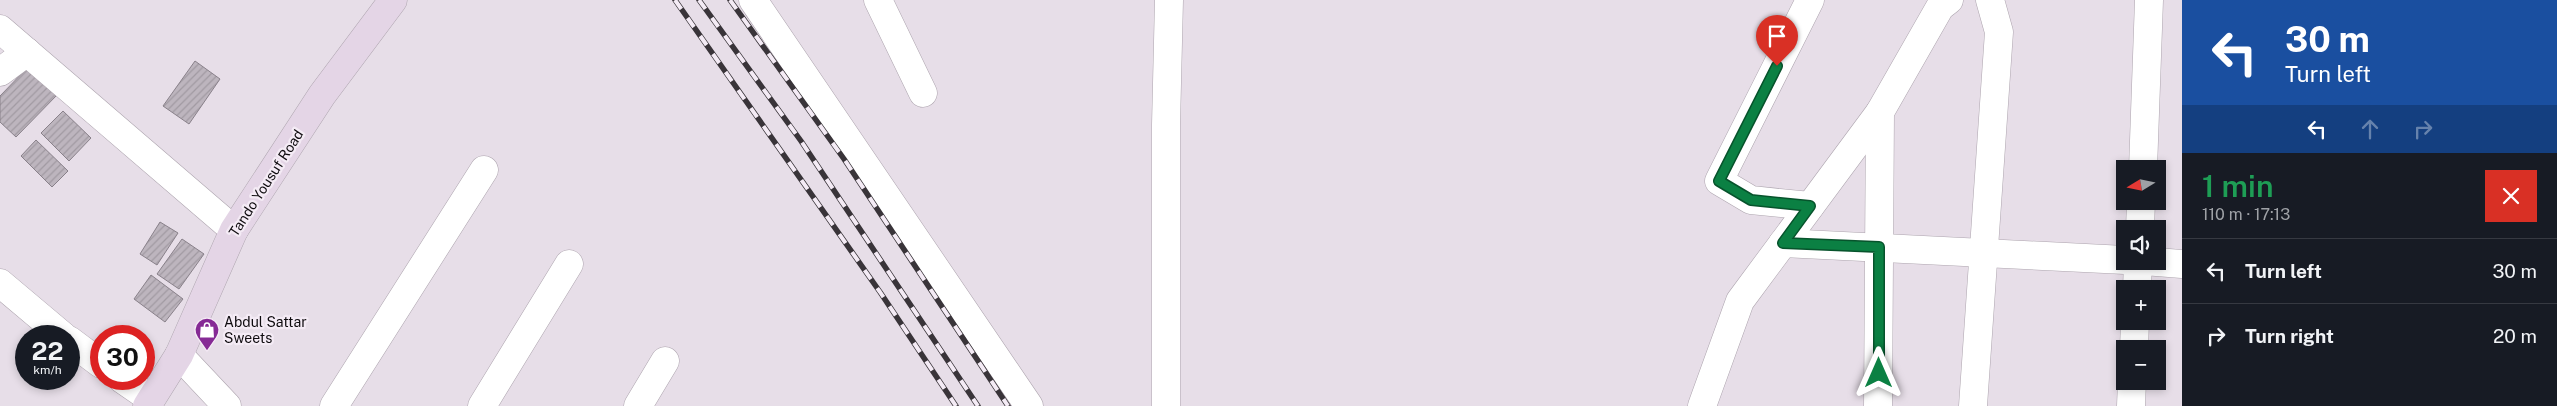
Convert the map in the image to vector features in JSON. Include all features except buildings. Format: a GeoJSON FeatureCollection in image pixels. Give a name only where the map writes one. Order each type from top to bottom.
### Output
{"type":"FeatureCollection","features":[{"type":"Feature","properties":{"kind":"street","name":"Tando Yousuf Road"},"geometry":{"type":"LineString","coordinates":[[149,403],[179,354],[234,230],[322,96],[393,0]]}},
{"type":"Feature","properties":{"kind":"street"},"geometry":{"type":"LineString","coordinates":[[754,0],[1029,406]]}},
{"type":"Feature","properties":{"kind":"street"},"geometry":{"type":"LineString","coordinates":[[878,0],[923,93]]}},
{"type":"Feature","properties":{"kind":"street"},"geometry":{"type":"LineString","coordinates":[[1166,406],[1166,125],[1169,0]]}},
{"type":"Feature","properties":{"kind":"street"},"geometry":{"type":"LineString","coordinates":[[1810,0],[1719,181],[1751,200],[1810,206]]}},
{"type":"Feature","properties":{"kind":"street"},"geometry":{"type":"LineString","coordinates":[[1702,406],[1740,301],[1880,112],[1940,7],[1949,0]]}},
{"type":"Feature","properties":{"kind":"street"},"geometry":{"type":"LineString","coordinates":[[1972,406],[1999,32],[1990,0]]}},
{"type":"Feature","properties":{"kind":"street"},"geometry":{"type":"LineString","coordinates":[[2143,160],[2149,0]]}},
{"type":"Feature","properties":{"kind":"street"},"geometry":{"type":"LineString","coordinates":[[0,29],[234,230]]}},
{"type":"Feature","properties":{"kind":"street"},"geometry":{"type":"LineString","coordinates":[[0,72],[26,52]]}},
{"type":"Feature","properties":{"kind":"street"},"geometry":{"type":"LineString","coordinates":[[1878,406],[1880,112]]}},
{"type":"Feature","properties":{"kind":"street"},"geometry":{"type":"LineString","coordinates":[[334,406],[484,170]]}},
{"type":"Feature","properties":{"kind":"street"},"geometry":{"type":"LineString","coordinates":[[1783,243],[2116,260]]}},
{"type":"Feature","properties":{"kind":"street"},"geometry":{"type":"LineString","coordinates":[[2166,263],[2182,264]]}},
{"type":"Feature","properties":{"kind":"street"},"geometry":{"type":"LineString","coordinates":[[482,406],[569,264]]}},
{"type":"Feature","properties":{"kind":"street"},"geometry":{"type":"LineString","coordinates":[[0,283],[50,325]]}},
{"type":"Feature","properties":{"kind":"street"},"geometry":{"type":"LineString","coordinates":[[179,354],[226,406]]}},
{"type":"Feature","properties":{"kind":"street"},"geometry":{"type":"LineString","coordinates":[[638,406],[666,361]]}},
{"type":"Feature","properties":{"kind":"street"},"geometry":{"type":"LineString","coordinates":[[134,390],[149,403]]}},
{"type":"Feature","properties":{"kind":"street"},"geometry":{"type":"LineString","coordinates":[[2131,406],[2132,390]]}},
{"type":"Feature","properties":{"kind":"railway"},"geometry":{"type":"LineString","coordinates":[[675,0],[880,292],[956,406]]}},
{"type":"Feature","properties":{"kind":"railway"},"geometry":{"type":"LineString","coordinates":[[699,0],[801,141],[978,406]]}},
{"type":"Feature","properties":{"kind":"railway"},"geometry":{"type":"LineString","coordinates":[[730,0],[844,159],[1008,406]]}},
{"type":"Feature","properties":{"kind":"place","name":"Abdul Sattar Sweets"},"geometry":{"type":"Point","coordinates":[207,351]}},
{"type":"Feature","properties":{"kind":"route"},"geometry":{"type":"LineString","coordinates":[[1777,66],[1719,181],[1751,200],[1810,206],[1783,243],[1879,247],[1879,373]]}}]}
